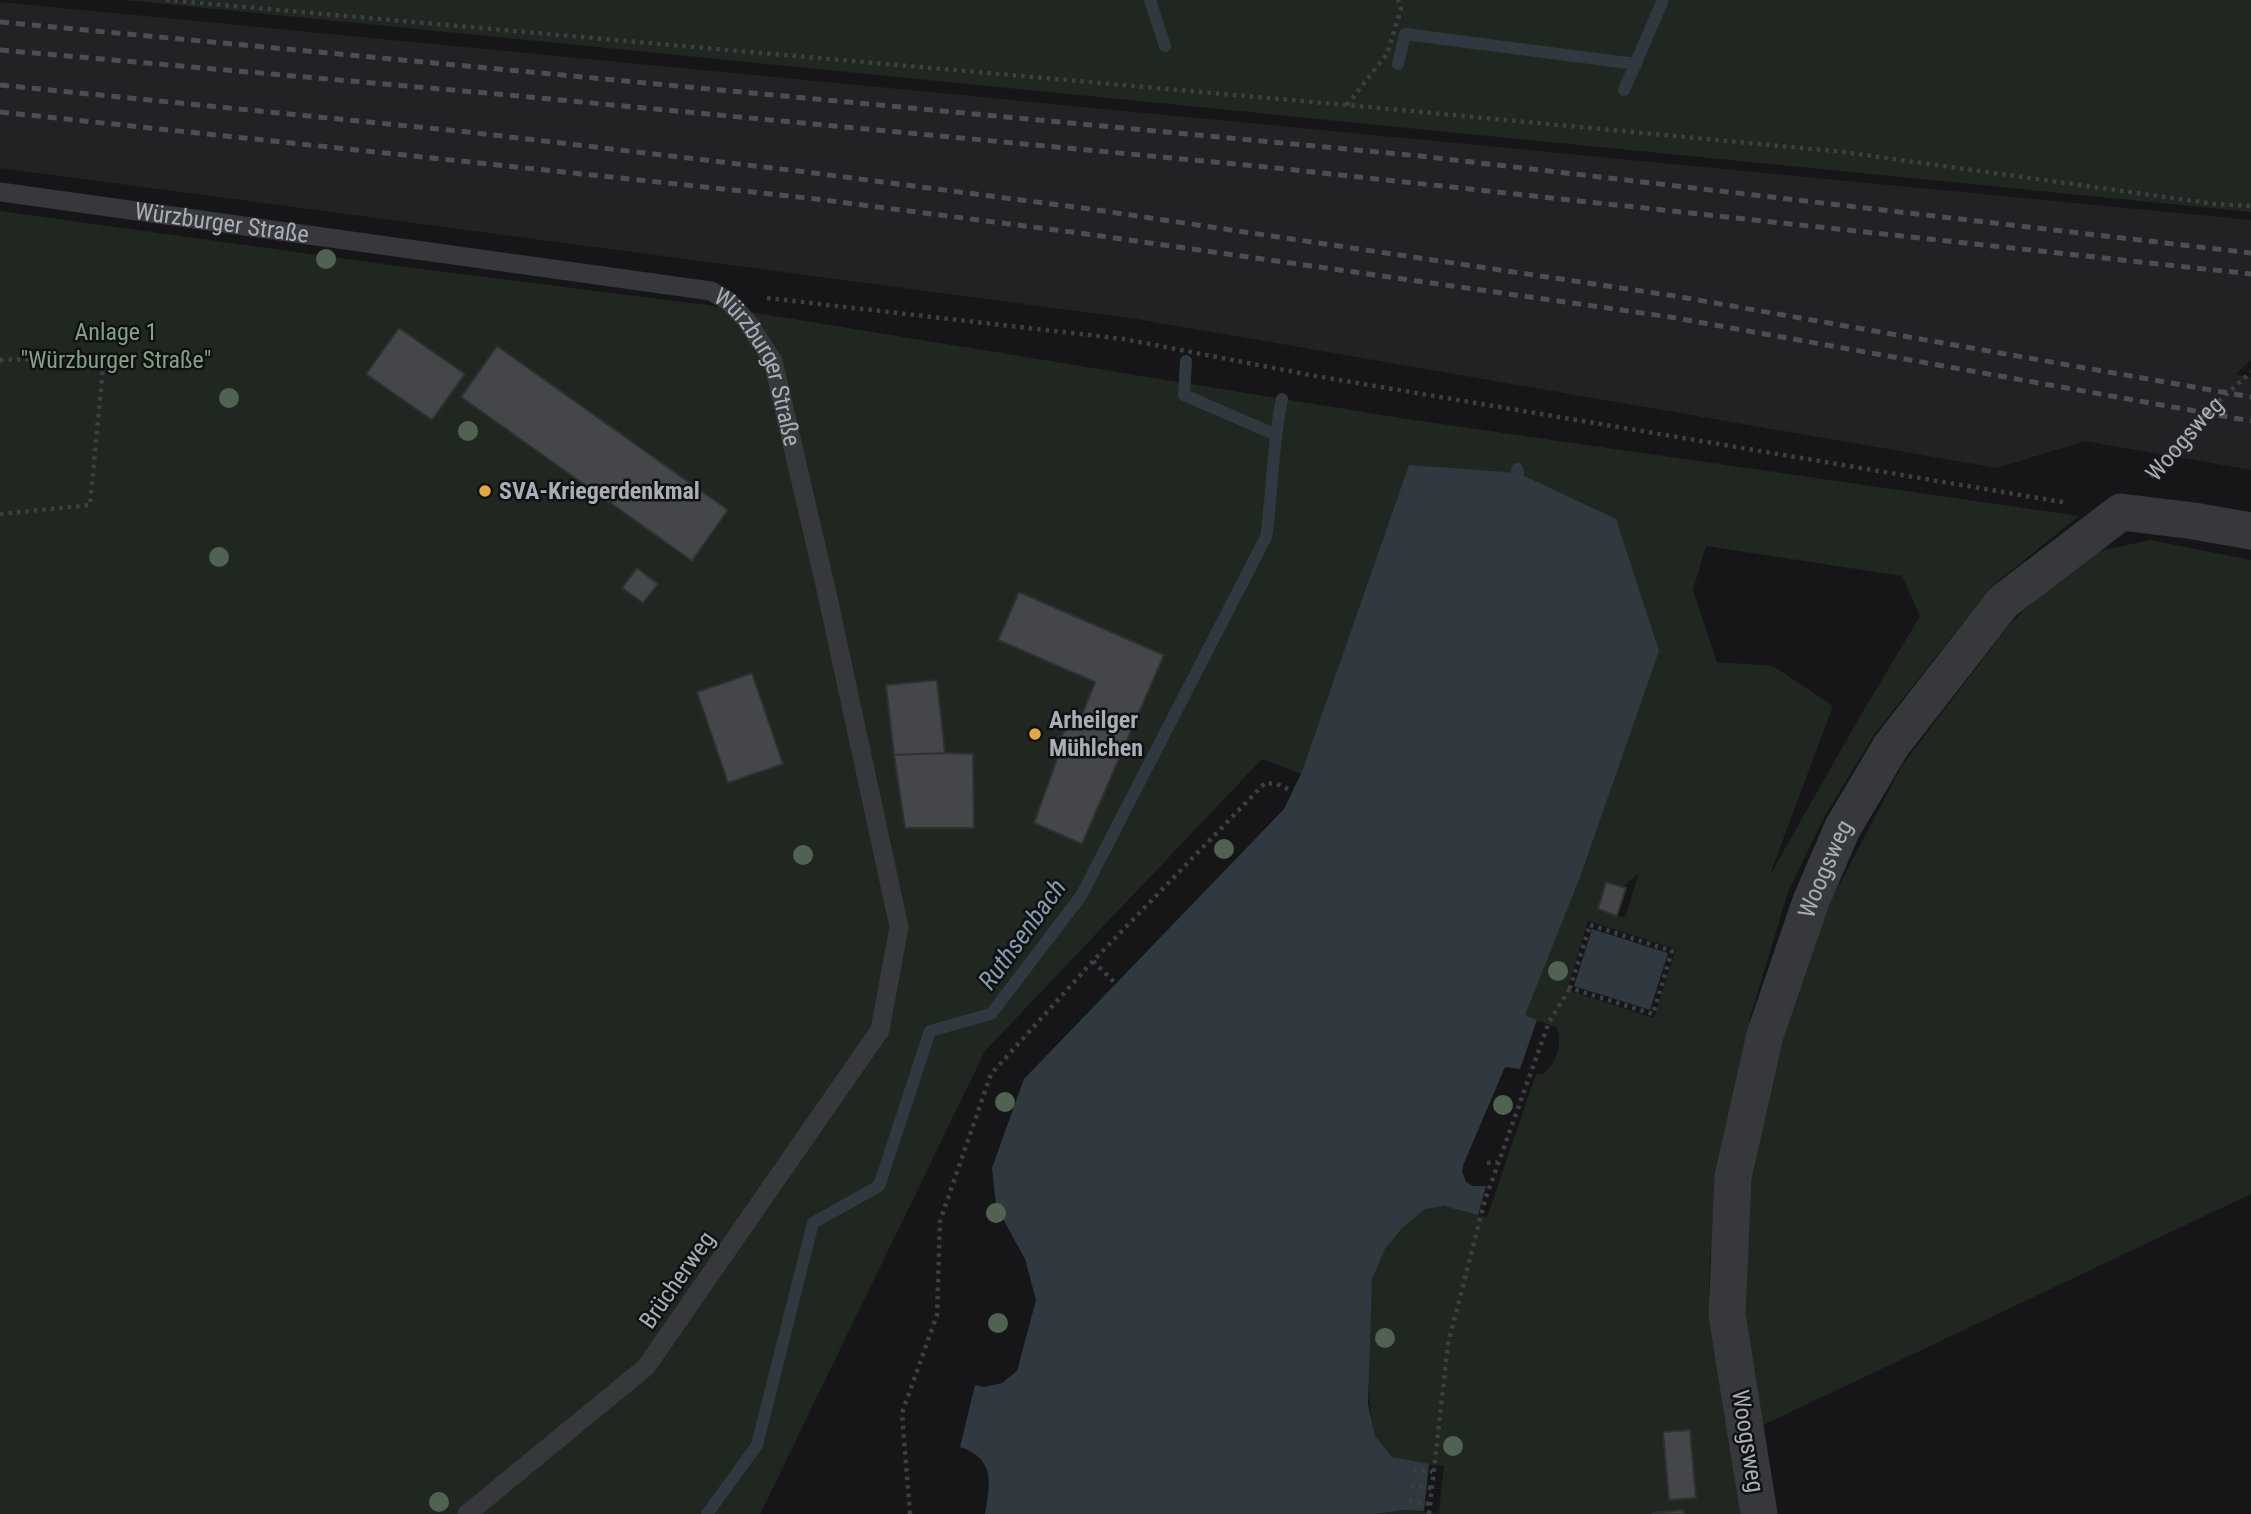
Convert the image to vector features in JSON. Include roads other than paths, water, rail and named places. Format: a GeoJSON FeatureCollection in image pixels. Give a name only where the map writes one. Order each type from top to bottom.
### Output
{"type":"FeatureCollection","features":[{"type":"Feature","properties":{"kind":"street","name":"Woogsweg"},"geometry":{"type":"LineString","coordinates":[[1759,1514],[1727,1315],[1733,1177],[1765,1035],[1811,901],[1842,829],[1891,746],[2003,602],[2121,512],[2251,531]]}},
{"type":"Feature","properties":{"kind":"lane","name":"Würzburger Straße"},"geometry":{"type":"LineString","coordinates":[[0,192],[710,291],[728,301],[747,321],[773,361],[826,589],[899,927],[880,1030]]}},
{"type":"Feature","properties":{"kind":"lane","name":"Brücherweg"},"geometry":{"type":"LineString","coordinates":[[467,1514],[646,1367],[880,1030]]}},
{"type":"Feature","properties":{"kind":"waterway"},"geometry":{"type":"LineString","coordinates":[[1150,0],[1165,46]]}},
{"type":"Feature","properties":{"kind":"waterway","name":"Ruthsenbach"},"geometry":{"type":"LineString","coordinates":[[1624,90],[1663,0]]}},
{"type":"Feature","properties":{"kind":"waterway","name":"Ruthsenbach"},"geometry":{"type":"LineString","coordinates":[[1398,64],[1405,34],[1636,64]]}},
{"type":"Feature","properties":{"kind":"waterway","name":"Ruthsenbach"},"geometry":{"type":"LineString","coordinates":[[1186,361],[1184,395],[1274,434]]}},
{"type":"Feature","properties":{"kind":"waterway","name":"Ruthsenbach"},"geometry":{"type":"LineString","coordinates":[[707,1514],[757,1445],[813,1223],[879,1186],[930,1031],[991,1014],[1081,896],[1266,537],[1282,399]]}},
{"type":"Feature","properties":{"kind":"waterway"},"geometry":{"type":"LineString","coordinates":[[1517,469],[1518,473]]}},
{"type":"Feature","properties":{"kind":"railway"},"geometry":{"type":"LineString","coordinates":[[0,22],[1420,156],[2251,253]]}},
{"type":"Feature","properties":{"kind":"railway"},"geometry":{"type":"LineString","coordinates":[[0,50],[1267,167],[2251,274]]}},
{"type":"Feature","properties":{"kind":"railway"},"geometry":{"type":"LineString","coordinates":[[0,85],[468,132],[1090,209],[1675,296],[2251,397]]}},
{"type":"Feature","properties":{"kind":"railway"},"geometry":{"type":"LineString","coordinates":[[0,112],[808,198],[1087,234],[1670,317],[2251,421]]}},
{"type":"Feature","properties":{"kind":"place","name":"SVA-Kriegerdenkmal"},"geometry":{"type":"Point","coordinates":[485,491]}},
{"type":"Feature","properties":{"kind":"place","name":"Arheilger Mühlchen"},"geometry":{"type":"Point","coordinates":[1035,734]}},
{"type":"Feature","properties":{"kind":"park label","name":"Anlage 1 \"Würzburger Straße\""},"geometry":{"type":"Point","coordinates":[116,346]}}]}
